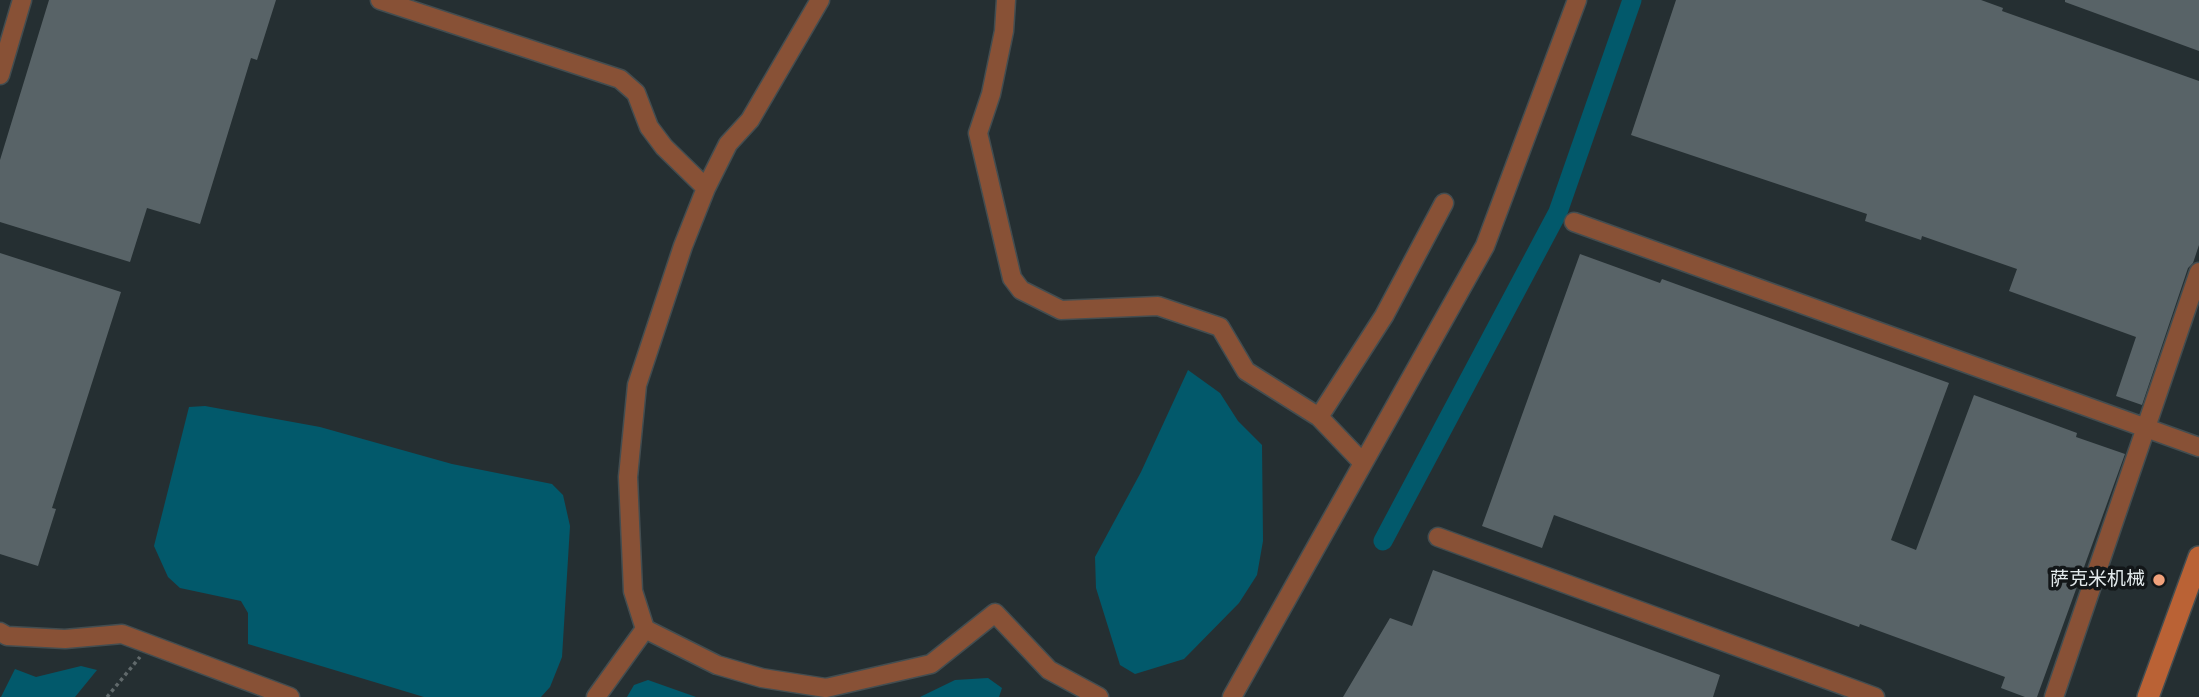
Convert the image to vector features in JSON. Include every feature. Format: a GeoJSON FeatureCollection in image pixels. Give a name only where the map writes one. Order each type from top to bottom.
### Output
{"type":"FeatureCollection","features":[{"type":"Feature","properties":{"kind":"main road"},"geometry":{"type":"LineString","coordinates":[[2148,697],[2199,557]]}},
{"type":"Feature","properties":{"kind":"street"},"geometry":{"type":"LineString","coordinates":[[0,75],[22,0]]}},
{"type":"Feature","properties":{"kind":"street"},"geometry":{"type":"LineString","coordinates":[[380,0],[620,79],[636,93],[649,127],[706,188]]}},
{"type":"Feature","properties":{"kind":"street"},"geometry":{"type":"LineString","coordinates":[[820,0],[750,120],[728,144],[706,188],[683,246],[636,385],[628,477],[633,592],[645,629],[717,665],[762,678],[826,688],[931,664],[995,613],[1049,670],[1099,697]]}},
{"type":"Feature","properties":{"kind":"street"},"geometry":{"type":"LineString","coordinates":[[1006,0],[1002,43],[991,94],[978,133],[1012,278],[1021,290],[1061,310],[1158,306],[1220,327],[1246,371],[1319,417],[1363,463]]}},
{"type":"Feature","properties":{"kind":"street"},"geometry":{"type":"LineString","coordinates":[[1232,697],[1485,246],[1577,0]]}},
{"type":"Feature","properties":{"kind":"street"},"geometry":{"type":"LineString","coordinates":[[1319,417],[1384,316],[1444,203]]}},
{"type":"Feature","properties":{"kind":"street"},"geometry":{"type":"LineString","coordinates":[[1574,222],[2199,447]]}},
{"type":"Feature","properties":{"kind":"street"},"geometry":{"type":"LineString","coordinates":[[2054,697],[2199,272]]}},
{"type":"Feature","properties":{"kind":"street"},"geometry":{"type":"LineString","coordinates":[[1438,537],[1875,697]]}},
{"type":"Feature","properties":{"kind":"street"},"geometry":{"type":"LineString","coordinates":[[596,697],[645,629]]}},
{"type":"Feature","properties":{"kind":"street"},"geometry":{"type":"LineString","coordinates":[[0,632],[7,636],[65,639],[122,634],[290,697]]}},
{"type":"Feature","properties":{"kind":"path"},"geometry":{"type":"LineString","coordinates":[[107,697],[151,645]]}},
{"type":"Feature","properties":{"kind":"water"},"geometry":{"type":"Polygon","coordinates":[[[1188,370],[1220,393],[1238,421],[1262,445],[1263,541],[1257,575],[1239,603],[1184,659],[1135,674],[1120,665],[1096,588],[1095,557],[1141,472],[1188,370]]]}},
{"type":"Feature","properties":{"kind":"water"},"geometry":{"type":"Polygon","coordinates":[[[205,406],[320,427],[452,464],[552,484],[563,495],[570,526],[562,657],[550,687],[541,697],[424,697],[248,644],[248,613],[241,601],[180,588],[168,577],[154,546],[189,407],[205,406]]]}},
{"type":"Feature","properties":{"kind":"water"},"geometry":{"type":"Polygon","coordinates":[[[81,666],[97,670],[75,697],[1,697],[15,669],[36,677],[81,666]]]}},
{"type":"Feature","properties":{"kind":"water"},"geometry":{"type":"Polygon","coordinates":[[[988,678],[1002,688],[999,697],[920,697],[955,680],[988,678]]]}},
{"type":"Feature","properties":{"kind":"water"},"geometry":{"type":"Polygon","coordinates":[[[648,680],[696,697],[627,697],[634,685],[648,680]]]}},
{"type":"Feature","properties":{"kind":"building"},"geometry":{"type":"Polygon","coordinates":[[[49,0],[276,0],[257,60],[251,58],[200,224],[147,208],[130,262],[0,222],[0,160],[49,0]]]}},
{"type":"Feature","properties":{"kind":"building"},"geometry":{"type":"Polygon","coordinates":[[[1676,0],[1981,0],[2003,8],[2002,11],[2199,81],[2199,245],[2193,263],[2188,268],[2142,405],[2116,396],[2136,337],[2009,291],[2017,269],[1922,236],[1921,240],[1865,221],[1867,214],[1631,135],[1676,0]]]}},
{"type":"Feature","properties":{"kind":"building"},"geometry":{"type":"Polygon","coordinates":[[[2199,0],[2199,51],[2065,2],[2199,0]]]}},
{"type":"Feature","properties":{"kind":"building"},"geometry":{"type":"Polygon","coordinates":[[[0,253],[121,292],[52,508],[56,509],[38,566],[0,554],[0,253]]]}},
{"type":"Feature","properties":{"kind":"building"},"geometry":{"type":"Polygon","coordinates":[[[1580,254],[1660,283],[1662,279],[1949,383],[1891,540],[1916,550],[1974,395],[2125,454],[2037,697],[2025,697],[2001,688],[2005,677],[1860,624],[1859,627],[1554,515],[1542,548],[1482,526],[1580,254]]]}},
{"type":"Feature","properties":{"kind":"building"},"geometry":{"type":"Polygon","coordinates":[[[1433,570],[1720,675],[1713,697],[1343,697],[1390,618],[1412,626],[1433,570]]]}},
{"type":"Feature","properties":{"kind":"waterway"},"geometry":{"type":"LineString","coordinates":[[1383,541],[1558,212],[1632,0]]}},
{"type":"Feature","properties":{"kind":"place","name":"萨克米机械"},"geometry":{"type":"Point","coordinates":[2159,580]}}]}
